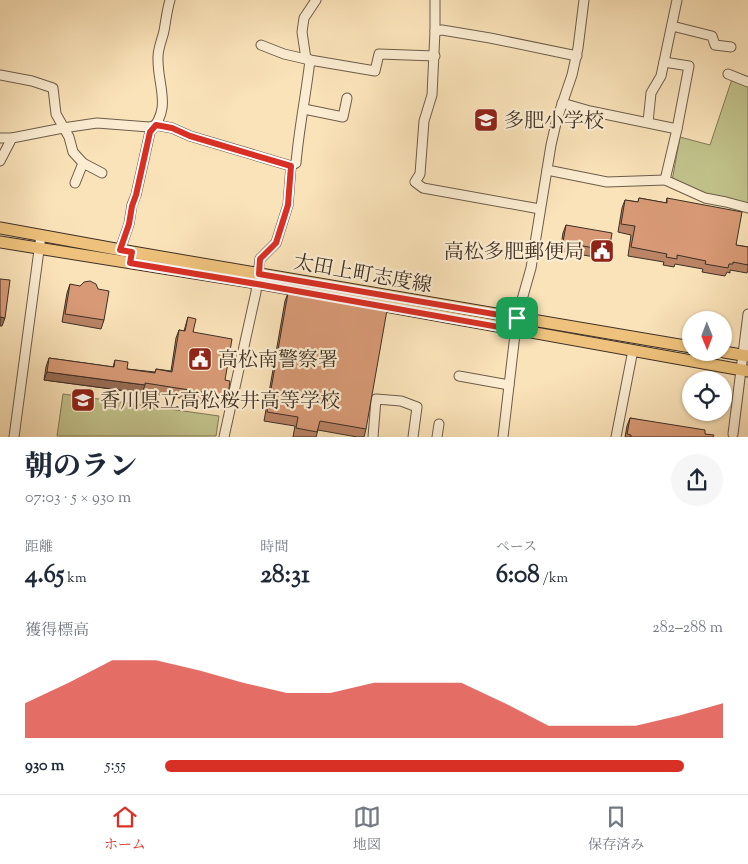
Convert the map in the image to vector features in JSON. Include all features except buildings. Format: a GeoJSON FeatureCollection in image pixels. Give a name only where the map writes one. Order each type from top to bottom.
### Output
{"type":"FeatureCollection","features":[{"type":"Feature","properties":{"kind":"main road","name":"太田上町志度線"},"geometry":{"type":"LineString","coordinates":[[0,228],[120,250],[131,258]]}},
{"type":"Feature","properties":{"kind":"main road","name":"太田上町志度線"},"geometry":{"type":"LineString","coordinates":[[0,242],[131,258],[682,346]]}},
{"type":"Feature","properties":{"kind":"main road","name":"太田上町志度線"},"geometry":{"type":"LineString","coordinates":[[258,278],[516,330],[744,370]]}},
{"type":"Feature","properties":{"kind":"main road"},"geometry":{"type":"LineString","coordinates":[[732,354],[745,356]]}},
{"type":"Feature","properties":{"kind":"street"},"geometry":{"type":"LineString","coordinates":[[120,250],[129,224],[150,132],[156,125],[161,112],[163,99],[158,50],[170,0]]}},
{"type":"Feature","properties":{"kind":"street"},"geometry":{"type":"LineString","coordinates":[[0,138],[12,138],[97,123],[150,127],[156,125],[172,128],[190,136],[291,166],[296,163],[299,131],[304,109],[308,60],[302,32],[304,18],[316,0]]}},
{"type":"Feature","properties":{"kind":"street"},"geometry":{"type":"LineString","coordinates":[[435,0],[432,95],[424,121],[420,174],[415,182],[423,188],[540,209]]}},
{"type":"Feature","properties":{"kind":"street"},"geometry":{"type":"LineString","coordinates":[[503,436],[517,318],[530,268],[551,145],[577,56],[584,0]]}},
{"type":"Feature","properties":{"kind":"street"},"geometry":{"type":"LineString","coordinates":[[648,122],[651,93],[661,76],[677,0]]}},
{"type":"Feature","properties":{"kind":"street"},"geometry":{"type":"LineString","coordinates":[[672,26],[712,36],[715,45],[731,47]]}},
{"type":"Feature","properties":{"kind":"street"},"geometry":{"type":"LineString","coordinates":[[435,31],[442,30],[490,38],[577,56]]}},
{"type":"Feature","properties":{"kind":"street"},"geometry":{"type":"LineString","coordinates":[[261,45],[284,54],[308,60],[375,71],[379,54],[434,56]]}},
{"type":"Feature","properties":{"kind":"street"},"geometry":{"type":"LineString","coordinates":[[664,62],[690,66],[665,180]]}},
{"type":"Feature","properties":{"kind":"street"},"geometry":{"type":"LineString","coordinates":[[728,74],[748,82]]}},
{"type":"Feature","properties":{"kind":"street"},"geometry":{"type":"LineString","coordinates":[[0,75],[32,81],[53,88],[56,114],[69,137],[73,152],[83,163],[102,173]]}},
{"type":"Feature","properties":{"kind":"street"},"geometry":{"type":"LineString","coordinates":[[304,109],[343,117],[347,98]]}},
{"type":"Feature","properties":{"kind":"street"},"geometry":{"type":"LineString","coordinates":[[562,103],[677,129]]}},
{"type":"Feature","properties":{"kind":"street"},"geometry":{"type":"LineString","coordinates":[[0,161],[12,138]]}},
{"type":"Feature","properties":{"kind":"street"},"geometry":{"type":"LineString","coordinates":[[75,183],[83,163]]}},
{"type":"Feature","properties":{"kind":"street"},"geometry":{"type":"LineString","coordinates":[[224,436],[258,278],[260,259],[276,243],[288,205],[291,166]]}},
{"type":"Feature","properties":{"kind":"street"},"geometry":{"type":"LineString","coordinates":[[547,170],[607,182],[665,180],[706,198],[748,208]]}},
{"type":"Feature","properties":{"kind":"street"},"geometry":{"type":"LineString","coordinates":[[14,436],[41,234]]}},
{"type":"Feature","properties":{"kind":"street"},"geometry":{"type":"LineString","coordinates":[[733,434],[744,370],[748,314]]}},
{"type":"Feature","properties":{"kind":"street"},"geometry":{"type":"LineString","coordinates":[[616,436],[633,350]]}},
{"type":"Feature","properties":{"kind":"street"},"geometry":{"type":"LineString","coordinates":[[459,376],[509,385]]}},
{"type":"Feature","properties":{"kind":"street"},"geometry":{"type":"LineString","coordinates":[[373,436],[376,399],[401,401],[417,407],[412,436]]}},
{"type":"Feature","properties":{"kind":"street"},"geometry":{"type":"LineString","coordinates":[[437,436],[439,424]]}},
{"type":"Feature","properties":{"kind":"green space"},"geometry":{"type":"Polygon","coordinates":[[[732,79],[748,85],[748,204],[707,196],[672,181],[680,137],[710,145],[732,79]]]}},
{"type":"Feature","properties":{"kind":"green space","name":"香川県立高松桜井高等学校"},"geometry":{"type":"Polygon","coordinates":[[[63,394],[219,416],[216,436],[57,436],[63,394]]]}},
{"type":"Feature","properties":{"kind":"place","name":"多肥小学校"},"geometry":{"type":"Point","coordinates":[486,120]}},
{"type":"Feature","properties":{"kind":"place","name":"高松多肥郵便局"},"geometry":{"type":"Point","coordinates":[602,251]}},
{"type":"Feature","properties":{"kind":"place","name":"高松南警察署"},"geometry":{"type":"Point","coordinates":[200,359]}},
{"type":"Feature","properties":{"kind":"place","name":"香川県立高松桜井高等学校"},"geometry":{"type":"Point","coordinates":[83,400]}},
{"type":"Feature","properties":{"kind":"route"},"geometry":{"type":"LineString","coordinates":[[156,125],[172,128],[190,136],[291,166],[288,205],[276,243],[260,259],[259,274],[517,318],[516,330],[497,325],[130,263],[132,252],[120,250],[129,224],[150,132],[156,125]]}}]}
